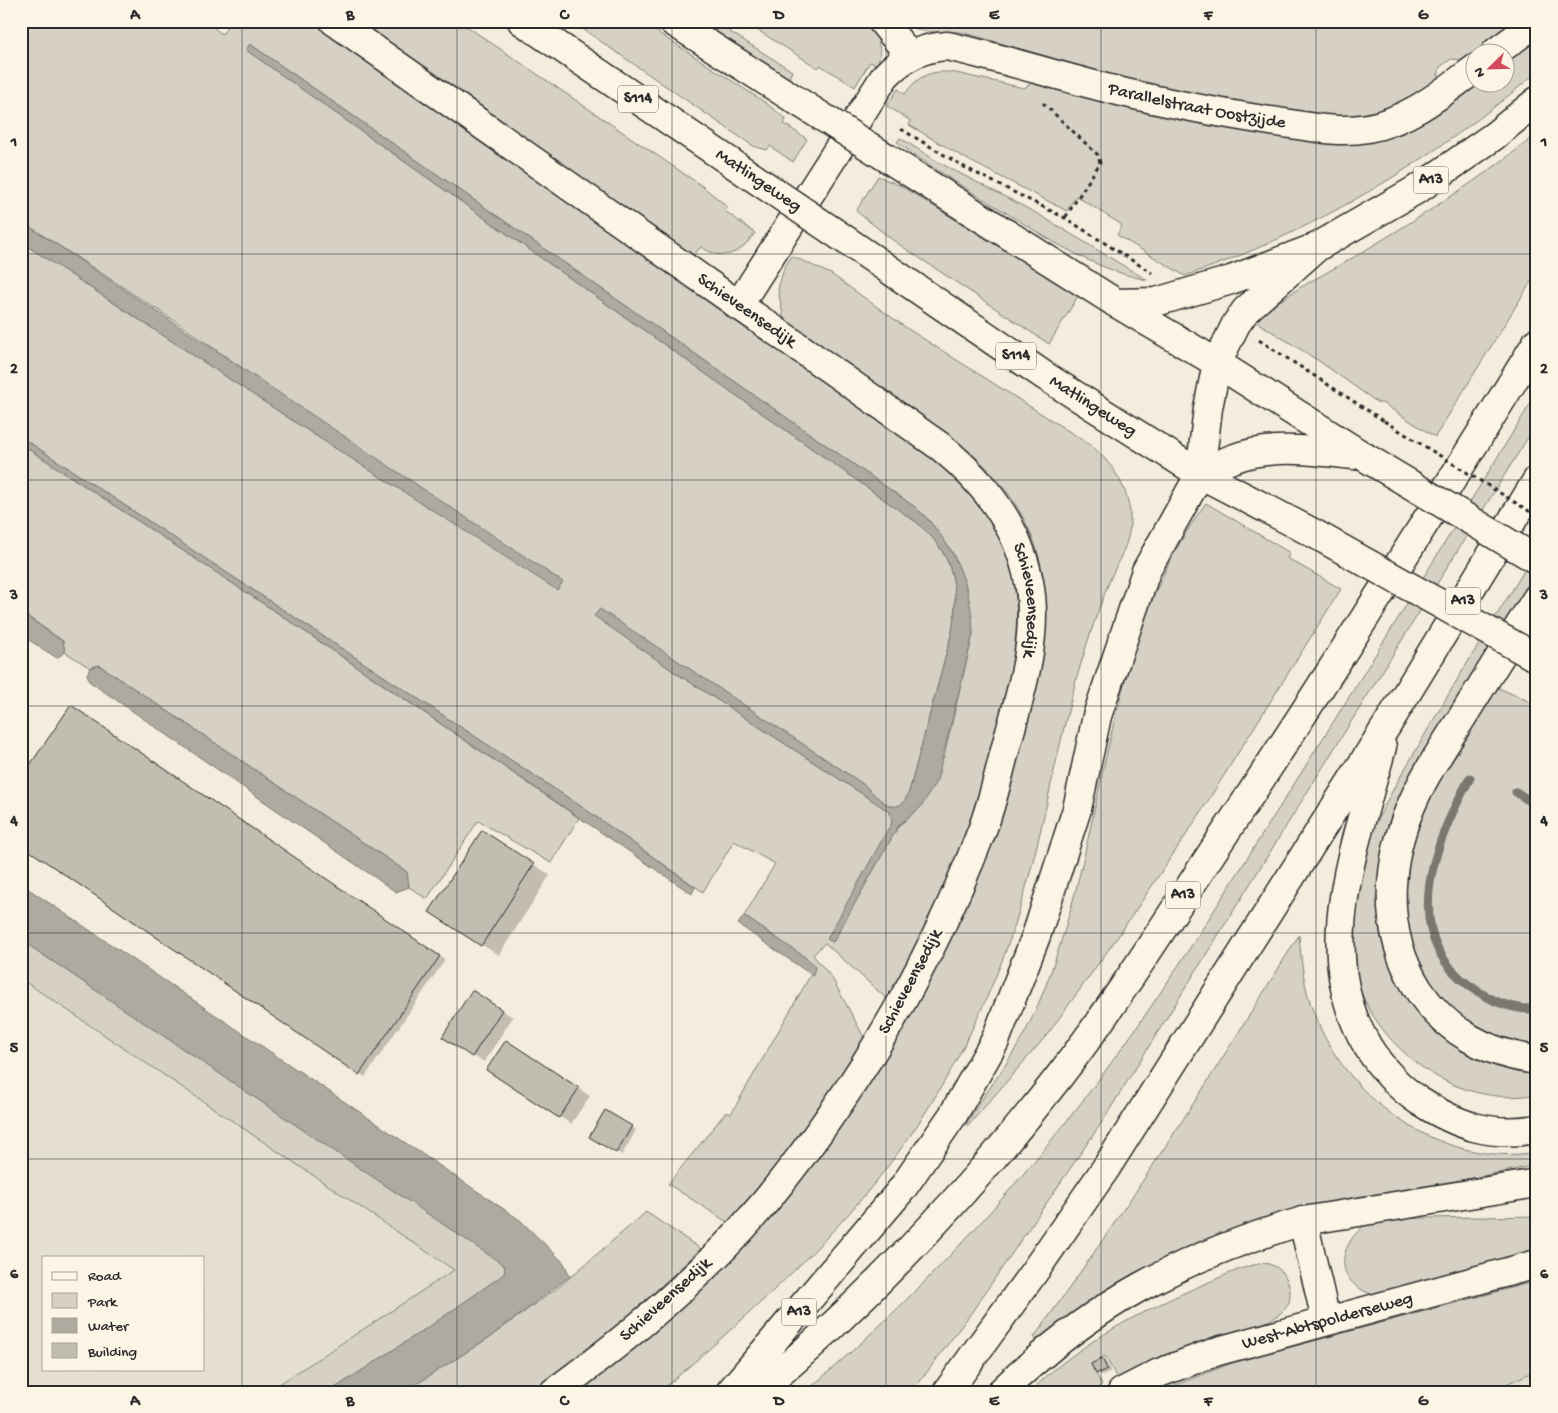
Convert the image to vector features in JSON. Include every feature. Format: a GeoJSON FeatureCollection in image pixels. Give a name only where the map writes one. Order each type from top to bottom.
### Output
{"type":"FeatureCollection","features":[{"type":"Feature","properties":{"kind":"main road","name":"Schieveensedijk"},"geometry":{"type":"LineString","coordinates":[[334,21],[738,306],[942,447],[984,487],[1002,510],[1024,560],[1033,613],[1030,645],[1013,721],[981,835],[943,923],[890,1024],[829,1119],[766,1201],[739,1232],[664,1306],[625,1339],[554,1392]]}},
{"type":"Feature","properties":{"kind":"main road","name":"Matlingeweg"},"geometry":{"type":"LineString","coordinates":[[522,21],[1045,376],[1200,474],[1315,534],[1537,658]]}},
{"type":"Feature","properties":{"kind":"main road"},"geometry":{"type":"LineString","coordinates":[[672,21],[1116,304],[1217,363],[1363,456],[1537,560]]}},
{"type":"Feature","properties":{"kind":"main road"},"geometry":{"type":"LineString","coordinates":[[882,21],[910,56]]}},
{"type":"Feature","properties":{"kind":"main road"},"geometry":{"type":"LineString","coordinates":[[1510,42],[1537,22]]}},
{"type":"Feature","properties":{"kind":"main road","name":"Parallelstraat Oostzijde"},"geometry":{"type":"LineString","coordinates":[[738,306],[885,76],[896,65],[922,50],[947,46],[1122,92],[1216,113],[1323,128],[1353,130],[1376,126],[1405,116],[1437,97],[1466,75]]}},
{"type":"Feature","properties":{"kind":"main road","name":"A13"},"geometry":{"type":"LineString","coordinates":[[1116,304],[1156,302],[1231,280],[1317,247],[1421,187],[1494,136],[1537,101]]}},
{"type":"Feature","properties":{"kind":"main road","name":"A13"},"geometry":{"type":"LineString","coordinates":[[730,1392],[902,1188],[953,1115],[995,1041],[1036,936],[1077,809],[1097,716],[1146,571],[1200,474],[1208,408],[1217,363],[1236,324],[1246,310],[1317,247]]}},
{"type":"Feature","properties":{"kind":"main road","name":"A13"},"geometry":{"type":"LineString","coordinates":[[758,1392],[826,1332],[891,1270],[984,1166],[1059,1077],[1128,978],[1305,712],[1537,342]]}},
{"type":"Feature","properties":{"kind":"main road"},"geometry":{"type":"LineString","coordinates":[[1200,474],[1232,458],[1262,451],[1298,449],[1363,456]]}},
{"type":"Feature","properties":{"kind":"main road","name":"A13"},"geometry":{"type":"LineString","coordinates":[[947,1392],[1106,1168],[1389,722],[1537,480]]}},
{"type":"Feature","properties":{"kind":"main road"},"geometry":{"type":"LineString","coordinates":[[1537,598],[1423,781],[1404,824],[1395,855],[1391,909],[1397,942],[1407,970],[1439,1015],[1460,1032],[1487,1048],[1514,1057],[1537,1060]]}},
{"type":"Feature","properties":{"kind":"main road","name":"A13"},"geometry":{"type":"LineString","coordinates":[[1389,722],[1342,904],[1340,968],[1355,1022],[1380,1067],[1403,1090],[1430,1108],[1452,1120],[1495,1132],[1537,1129]]}},
{"type":"Feature","properties":{"kind":"main road"},"geometry":{"type":"LineString","coordinates":[[1001,1392],[1034,1360],[1087,1318],[1148,1281],[1221,1247],[1303,1221],[1537,1183]]}},
{"type":"Feature","properties":{"kind":"main road"},"geometry":{"type":"LineString","coordinates":[[1303,1221],[1326,1320]]}},
{"type":"Feature","properties":{"kind":"main road","name":"West-Abtspolderseweg"},"geometry":{"type":"LineString","coordinates":[[1122,1392],[1159,1372],[1218,1351],[1537,1264]]}},
{"type":"Feature","properties":{"kind":"path"},"geometry":{"type":"LineString","coordinates":[[901,129],[966,168],[1065,218],[1100,163],[1098,155],[1030,90],[1031,68]]}},
{"type":"Feature","properties":{"kind":"path"},"geometry":{"type":"LineString","coordinates":[[1384,421],[1537,516]]}},
{"type":"Feature","properties":{"kind":"shaded area"},"geometry":{"type":"Polygon","coordinates":[[[21,979],[454,1270],[267,1392],[21,1392],[21,979]]]}},
{"type":"Feature","properties":{"kind":"shaded area"},"geometry":{"type":"Polygon","coordinates":[[[1537,1370],[1537,1392],[1489,1392],[1529,1373],[1537,1370]]]}},
{"type":"Feature","properties":{"kind":"green space"},"geometry":{"type":"Polygon","coordinates":[[[21,21],[205,21],[222,34],[227,27],[219,21],[315,21],[934,459],[966,488],[985,511],[1000,535],[1012,570],[1016,591],[1016,635],[1000,720],[967,832],[938,902],[888,1000],[825,943],[813,955],[832,978],[866,1041],[783,1157],[727,1222],[668,1184],[726,1112],[731,1114],[814,969],[809,960],[744,916],[775,864],[734,841],[703,892],[582,807],[21,437],[21,242],[310,432],[557,589],[178,323],[21,221],[21,21]],[[250,44],[246,50],[916,522],[938,545],[946,558],[954,585],[955,600],[952,632],[909,792],[904,801],[899,805],[893,806],[881,801],[863,784],[600,610],[595,616],[676,673],[890,812],[892,822],[833,942],[899,825],[905,821],[944,757],[973,634],[967,589],[953,553],[929,520],[915,507],[250,44]]]}},
{"type":"Feature","properties":{"kind":"green space"},"geometry":{"type":"Polygon","coordinates":[[[359,21],[459,21],[702,186],[728,207],[725,211],[755,233],[738,251],[725,255],[710,252],[701,247],[693,256],[359,21]]]}},
{"type":"Feature","properties":{"kind":"green space"},"geometry":{"type":"Polygon","coordinates":[[[571,21],[640,21],[766,103],[786,119],[784,124],[807,139],[793,162],[770,146],[767,150],[753,146],[571,21]]]}},
{"type":"Feature","properties":{"kind":"green space"},"geometry":{"type":"Polygon","coordinates":[[[700,21],[713,21],[792,71],[789,78],[700,21]]]}},
{"type":"Feature","properties":{"kind":"green space"},"geometry":{"type":"Polygon","coordinates":[[[743,21],[863,21],[872,30],[878,41],[879,59],[877,65],[870,62],[855,87],[820,65],[818,68],[743,21]]]}},
{"type":"Feature","properties":{"kind":"green space"},"geometry":{"type":"Polygon","coordinates":[[[902,21],[1519,21],[1490,42],[1466,42],[1466,60],[1451,59],[1440,67],[1437,82],[1383,113],[1346,118],[1235,103],[1144,84],[961,32],[918,30],[902,21]]]}},
{"type":"Feature","properties":{"kind":"green space"},"geometry":{"type":"Polygon","coordinates":[[[1537,38],[1537,72],[1516,89],[1516,54],[1537,38]]]}},
{"type":"Feature","properties":{"kind":"green space"},"geometry":{"type":"Polygon","coordinates":[[[947,72],[1024,88],[1032,83],[1167,115],[1301,140],[1355,144],[1401,134],[1424,122],[1466,92],[1513,92],[1458,134],[1415,163],[1325,216],[1232,259],[1185,276],[1117,235],[1122,225],[1076,196],[1067,211],[970,161],[909,125],[911,121],[887,106],[898,89],[905,94],[921,78],[929,74],[947,72]]]}},
{"type":"Feature","properties":{"kind":"green space"},"geometry":{"type":"Polygon","coordinates":[[[1537,134],[1537,272],[1435,437],[1382,403],[1378,403],[1319,361],[1255,321],[1278,302],[1448,198],[1537,134]]]}},
{"type":"Feature","properties":{"kind":"green space"},"geometry":{"type":"Polygon","coordinates":[[[900,138],[940,163],[1038,214],[1147,280],[1107,268],[1070,251],[922,160],[897,142],[900,138]]]}},
{"type":"Feature","properties":{"kind":"green space"},"geometry":{"type":"Polygon","coordinates":[[[878,176],[901,186],[1078,296],[1049,344],[894,241],[856,211],[878,176]]]}},
{"type":"Feature","properties":{"kind":"green space"},"geometry":{"type":"Polygon","coordinates":[[[792,256],[831,274],[908,329],[1092,446],[1116,474],[1127,496],[1130,520],[1129,533],[1090,633],[1081,663],[1030,873],[1009,942],[972,1030],[925,1114],[888,1166],[837,1227],[780,1284],[660,1392],[578,1392],[629,1354],[658,1329],[721,1268],[779,1204],[833,1136],[882,1064],[925,989],[963,910],[995,830],[1021,746],[1040,667],[1046,613],[1044,587],[1040,560],[1031,534],[1019,510],[990,471],[955,440],[784,320],[778,289],[784,268],[792,256]]]}},
{"type":"Feature","properties":{"kind":"green space"},"geometry":{"type":"Polygon","coordinates":[[[1537,393],[1537,423],[1102,1122],[969,1316],[912,1392],[805,1392],[896,1310],[940,1266],[1024,1174],[1101,1077],[1137,1027],[1213,913],[1537,393]]]}},
{"type":"Feature","properties":{"kind":"green space"},"geometry":{"type":"Polygon","coordinates":[[[21,444],[279,614],[579,818],[551,863],[478,821],[427,899],[409,887],[407,872],[99,665],[90,668],[65,652],[63,641],[21,612],[21,444]]]}},
{"type":"Feature","properties":{"kind":"green space"},"geometry":{"type":"Polygon","coordinates":[[[1206,503],[1290,553],[1287,558],[1341,589],[1196,820],[1117,938],[1047,1035],[968,1126],[966,1124],[1025,1032],[1048,981],[1069,915],[1106,755],[1134,649],[1153,598],[1176,549],[1206,503]]]}},
{"type":"Feature","properties":{"kind":"green space"},"geometry":{"type":"Polygon","coordinates":[[[1537,550],[1537,581],[1460,704],[1388,847],[1418,1007],[1537,1069],[1537,1094],[1502,1096],[1468,1090],[1451,1084],[1421,1067],[1397,1046],[1378,1022],[1363,996],[1357,982],[1352,943],[1361,870],[1371,834],[1379,816],[1440,708],[1537,550]]]}},
{"type":"Feature","properties":{"kind":"green space"},"geometry":{"type":"Polygon","coordinates":[[[1492,685],[1537,705],[1537,1053],[1459,1024],[1406,949],[1405,858],[1432,785],[1492,685]]]}},
{"type":"Feature","properties":{"kind":"green space"},"geometry":{"type":"Polygon","coordinates":[[[1299,935],[1306,988],[1325,1038],[1345,1069],[1370,1096],[1398,1119],[1430,1137],[1465,1149],[1500,1154],[1537,1152],[1537,1165],[1285,1216],[1039,1342],[1034,1337],[1104,1239],[1171,1139],[1299,935]]]}},
{"type":"Feature","properties":{"kind":"green space"},"geometry":{"type":"Polygon","coordinates":[[[21,940],[503,1264],[506,1269],[505,1274],[329,1392],[267,1392],[454,1270],[21,979],[21,940]]]}},
{"type":"Feature","properties":{"kind":"green space"},"geometry":{"type":"Polygon","coordinates":[[[646,1212],[701,1249],[618,1326],[529,1392],[404,1392],[490,1337],[560,1286],[646,1212]]]}},
{"type":"Feature","properties":{"kind":"green space"},"geometry":{"type":"Polygon","coordinates":[[[1537,1216],[1537,1250],[1371,1294],[1357,1287],[1349,1278],[1344,1268],[1347,1247],[1354,1236],[1374,1219],[1537,1216]]]}},
{"type":"Feature","properties":{"kind":"green space"},"geometry":{"type":"Polygon","coordinates":[[[1264,1263],[1275,1266],[1280,1270],[1287,1280],[1290,1291],[1290,1299],[1285,1309],[1269,1321],[1221,1335],[1117,1378],[1105,1356],[1091,1364],[1102,1385],[1091,1392],[1030,1392],[1068,1358],[1111,1330],[1179,1295],[1225,1275],[1264,1263]]]}},
{"type":"Feature","properties":{"kind":"green space"},"geometry":{"type":"Polygon","coordinates":[[[1537,1281],[1537,1370],[1489,1392],[1158,1392],[1232,1363],[1537,1281]]]}},
{"type":"Feature","properties":{"kind":"water"},"geometry":{"type":"Polygon","coordinates":[[[250,44],[915,507],[940,534],[958,564],[964,581],[969,598],[973,634],[937,780],[921,807],[899,825],[833,942],[827,939],[892,822],[890,812],[676,673],[594,616],[600,609],[863,784],[881,801],[893,806],[899,805],[904,801],[909,792],[952,632],[955,600],[954,585],[946,558],[938,545],[916,522],[246,50],[250,44]]]}},
{"type":"Feature","properties":{"kind":"water"},"geometry":{"type":"Polygon","coordinates":[[[21,221],[563,582],[557,590],[310,432],[21,242],[21,221]]]}},
{"type":"Feature","properties":{"kind":"water"},"geometry":{"type":"Polygon","coordinates":[[[21,437],[582,807],[695,887],[692,894],[279,614],[21,444],[21,437]]]}},
{"type":"Feature","properties":{"kind":"water"},"geometry":{"type":"Polygon","coordinates":[[[21,612],[63,642],[65,652],[57,658],[21,635],[21,612]]]}},
{"type":"Feature","properties":{"kind":"water"},"geometry":{"type":"Polygon","coordinates":[[[99,665],[407,872],[409,887],[396,892],[90,682],[87,674],[90,668],[99,665]]]}},
{"type":"Feature","properties":{"kind":"water"},"geometry":{"type":"Polygon","coordinates":[[[21,884],[520,1220],[564,1263],[570,1276],[490,1337],[404,1392],[329,1392],[436,1322],[504,1274],[505,1266],[21,940],[21,884]]]}},
{"type":"Feature","properties":{"kind":"water"},"geometry":{"type":"Polygon","coordinates":[[[744,916],[809,960],[815,967],[813,976],[738,924],[744,916]]]}},
{"type":"Feature","properties":{"kind":"building"},"geometry":{"type":"Polygon","coordinates":[[[71,705],[440,956],[359,1075],[21,845],[21,778],[71,705]]]}},
{"type":"Feature","properties":{"kind":"building"},"geometry":{"type":"Polygon","coordinates":[[[482,830],[534,864],[481,946],[429,912],[482,830]]]}},
{"type":"Feature","properties":{"kind":"building"},"geometry":{"type":"Polygon","coordinates":[[[472,990],[502,1010],[472,1057],[442,1037],[472,990]]]}},
{"type":"Feature","properties":{"kind":"building"},"geometry":{"type":"Polygon","coordinates":[[[506,1040],[579,1088],[559,1118],[486,1070],[506,1040]]]}},
{"type":"Feature","properties":{"kind":"building"},"geometry":{"type":"Polygon","coordinates":[[[605,1110],[632,1126],[616,1153],[589,1137],[605,1110]]]}},
{"type":"Feature","properties":{"kind":"building"},"geometry":{"type":"Polygon","coordinates":[[[1102,1358],[1107,1369],[1096,1374],[1091,1364],[1102,1358]]]}},
{"type":"Feature","properties":{"kind":"waterway"},"geometry":{"type":"LineString","coordinates":[[1470,778],[1445,830],[1435,858],[1430,886],[1429,914],[1434,940],[1448,965],[1470,986],[1502,1004],[1519,1008],[1537,1009]]}},
{"type":"Feature","properties":{"kind":"waterway"},"geometry":{"type":"LineString","coordinates":[[1516,792],[1537,806]]}}]}
